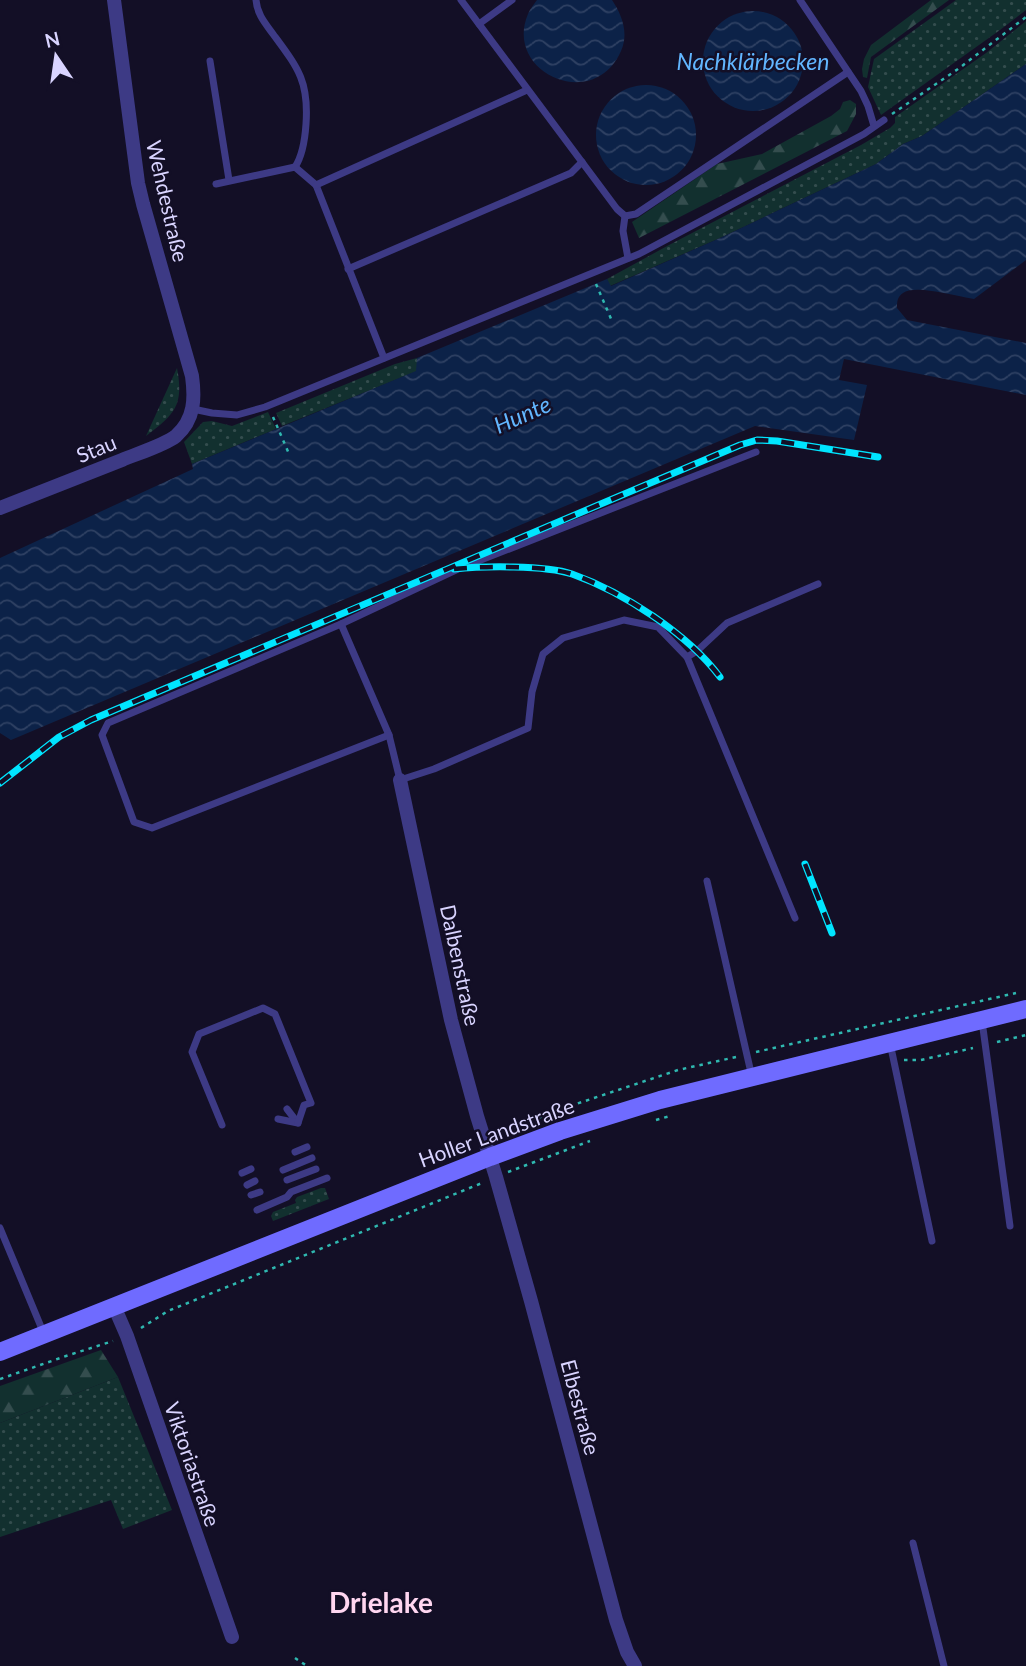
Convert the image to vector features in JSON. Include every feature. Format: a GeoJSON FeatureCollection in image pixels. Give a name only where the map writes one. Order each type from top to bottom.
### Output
{"type":"FeatureCollection","features":[{"type":"Feature","properties":{"kind":"main road","name":"Holler Landstraße"},"geometry":{"type":"LineString","coordinates":[[0,1352],[560,1130],[752,1077],[1026,1009]]}},
{"type":"Feature","properties":{"kind":"street","name":"Wehdestraße"},"geometry":{"type":"LineString","coordinates":[[114,0],[138,183],[192,376],[195,395],[193,409]]}},
{"type":"Feature","properties":{"kind":"street","name":"Stau"},"geometry":{"type":"LineString","coordinates":[[0,508],[150,449],[176,436],[193,409]]}},
{"type":"Feature","properties":{"kind":"street","name":"Dalbenstraße"},"geometry":{"type":"LineString","coordinates":[[400,780],[451,1020],[490,1157]]}},
{"type":"Feature","properties":{"kind":"street","name":"Elbestraße"},"geometry":{"type":"LineString","coordinates":[[490,1157],[616,1620],[635,1666]]}},
{"type":"Feature","properties":{"kind":"street","name":"Viktoriastraße"},"geometry":{"type":"LineString","coordinates":[[114,1306],[127,1336],[232,1637]]}},
{"type":"Feature","properties":{"kind":"lane"},"geometry":{"type":"LineString","coordinates":[[216,184],[295,167],[305,135],[307,104],[304,83],[297,67],[261,16],[256,0]]}},
{"type":"Feature","properties":{"kind":"lane"},"geometry":{"type":"LineString","coordinates":[[461,0],[582,163],[625,216]]}},
{"type":"Feature","properties":{"kind":"lane"},"geometry":{"type":"LineString","coordinates":[[479,24],[512,0]]}},
{"type":"Feature","properties":{"kind":"lane"},"geometry":{"type":"LineString","coordinates":[[800,0],[861,91],[874,126]]}},
{"type":"Feature","properties":{"kind":"lane"},"geometry":{"type":"LineString","coordinates":[[210,61],[229,180]]}},
{"type":"Feature","properties":{"kind":"lane"},"geometry":{"type":"LineString","coordinates":[[625,216],[636,214],[848,72]]}},
{"type":"Feature","properties":{"kind":"lane"},"geometry":{"type":"LineString","coordinates":[[316,184],[527,90]]}},
{"type":"Feature","properties":{"kind":"lane"},"geometry":{"type":"LineString","coordinates":[[193,409],[237,415],[265,407],[628,258],[842,146],[884,120]]}},
{"type":"Feature","properties":{"kind":"lane"},"geometry":{"type":"LineString","coordinates":[[348,269],[571,173],[582,163]]}},
{"type":"Feature","properties":{"kind":"lane"},"geometry":{"type":"LineString","coordinates":[[295,167],[316,184],[384,358]]}},
{"type":"Feature","properties":{"kind":"lane"},"geometry":{"type":"LineString","coordinates":[[625,216],[623,231],[628,258]]}},
{"type":"Feature","properties":{"kind":"lane"},"geometry":{"type":"LineString","coordinates":[[389,735],[152,828],[134,821],[102,736],[108,723],[341,624],[458,569],[756,452]]}},
{"type":"Feature","properties":{"kind":"lane"},"geometry":{"type":"LineString","coordinates":[[687,657],[727,623],[818,584]]}},
{"type":"Feature","properties":{"kind":"lane"},"geometry":{"type":"LineString","coordinates":[[341,624],[389,735],[400,780],[434,769],[528,727],[532,692],[543,654],[563,638],[624,620],[658,627],[687,657],[796,918]]}},
{"type":"Feature","properties":{"kind":"lane"},"geometry":{"type":"LineString","coordinates":[[707,881],[752,1077]]}},
{"type":"Feature","properties":{"kind":"lane"},"geometry":{"type":"LineString","coordinates":[[222,1125],[192,1052],[199,1034],[263,1008],[275,1014],[311,1102],[304,1105],[298,1123]]}},
{"type":"Feature","properties":{"kind":"lane"},"geometry":{"type":"LineString","coordinates":[[982,1020],[1010,1226]]}},
{"type":"Feature","properties":{"kind":"lane"},"geometry":{"type":"LineString","coordinates":[[890,1042],[932,1241]]}},
{"type":"Feature","properties":{"kind":"lane"},"geometry":{"type":"LineString","coordinates":[[298,1104],[298,1123]]}},
{"type":"Feature","properties":{"kind":"lane"},"geometry":{"type":"LineString","coordinates":[[287,1109],[298,1123]]}},
{"type":"Feature","properties":{"kind":"lane"},"geometry":{"type":"LineString","coordinates":[[278,1119],[298,1123]]}},
{"type":"Feature","properties":{"kind":"lane"},"geometry":{"type":"LineString","coordinates":[[295,1152],[307,1147]]}},
{"type":"Feature","properties":{"kind":"lane"},"geometry":{"type":"LineString","coordinates":[[283,1170],[312,1158]]}},
{"type":"Feature","properties":{"kind":"lane"},"geometry":{"type":"LineString","coordinates":[[242,1173],[251,1169]]}},
{"type":"Feature","properties":{"kind":"lane"},"geometry":{"type":"LineString","coordinates":[[287,1180],[316,1169]]}},
{"type":"Feature","properties":{"kind":"lane"},"geometry":{"type":"LineString","coordinates":[[257,1210],[327,1178]]}},
{"type":"Feature","properties":{"kind":"lane"},"geometry":{"type":"LineString","coordinates":[[247,1185],[255,1181]]}},
{"type":"Feature","properties":{"kind":"lane"},"geometry":{"type":"LineString","coordinates":[[251,1195],[260,1192]]}},
{"type":"Feature","properties":{"kind":"lane"},"geometry":{"type":"LineString","coordinates":[[0,1228],[45,1334]]}},
{"type":"Feature","properties":{"kind":"lane"},"geometry":{"type":"LineString","coordinates":[[913,1543],[944,1666]]}},
{"type":"Feature","properties":{"kind":"path"},"geometry":{"type":"LineString","coordinates":[[884,120],[958,69],[1026,17]]}},
{"type":"Feature","properties":{"kind":"path"},"geometry":{"type":"LineString","coordinates":[[596,284],[612,321]]}},
{"type":"Feature","properties":{"kind":"path"},"geometry":{"type":"LineString","coordinates":[[272,416],[290,456]]}},
{"type":"Feature","properties":{"kind":"path"},"geometry":{"type":"LineString","coordinates":[[295,1658],[307,1666]]}},
{"type":"Feature","properties":{"kind":"green space"},"geometry":{"type":"Polygon","coordinates":[[[931,0],[949,0],[871,57],[867,78],[863,77],[864,59],[871,45],[931,0]]]}},
{"type":"Feature","properties":{"kind":"green space"},"geometry":{"type":"Polygon","coordinates":[[[956,0],[1026,0],[1026,10],[881,115],[868,87],[874,59],[956,0]]]}},
{"type":"Feature","properties":{"kind":"green space"},"geometry":{"type":"Polygon","coordinates":[[[1026,21],[1026,64],[922,136],[903,144],[876,164],[720,238],[610,286],[607,279],[890,128],[895,123],[895,117],[986,53],[1026,21]]]}},
{"type":"Feature","properties":{"kind":"green space"},"geometry":{"type":"Polygon","coordinates":[[[850,100],[856,104],[856,114],[847,131],[639,238],[632,222],[717,164],[762,154],[831,116],[840,109],[843,102],[850,100]]]}},
{"type":"Feature","properties":{"kind":"green space"},"geometry":{"type":"Polygon","coordinates":[[[417,358],[417,371],[282,426],[276,413],[395,364],[417,358]]]}},
{"type":"Feature","properties":{"kind":"green space"},"geometry":{"type":"Polygon","coordinates":[[[177,368],[179,391],[175,408],[146,436],[177,368]]]}},
{"type":"Feature","properties":{"kind":"green space"},"geometry":{"type":"Polygon","coordinates":[[[268,412],[276,429],[192,464],[184,442],[203,422],[212,421],[232,426],[268,412]]]}},
{"type":"Feature","properties":{"kind":"green space"},"geometry":{"type":"Polygon","coordinates":[[[325,1188],[329,1199],[273,1221],[273,1212],[296,1203],[297,1197],[325,1188]]]}},
{"type":"Feature","properties":{"kind":"green space"},"geometry":{"type":"Polygon","coordinates":[[[101,1350],[118,1377],[0,1423],[0,1386],[101,1350]]]}},
{"type":"Feature","properties":{"kind":"green space"},"geometry":{"type":"Polygon","coordinates":[[[118,1377],[172,1510],[123,1529],[111,1500],[0,1537],[0,1423],[118,1377]]]}},
{"type":"Feature","properties":{"kind":"water","name":"Nachklärbecken"},"geometry":{"type":"Polygon","coordinates":[[[537,0],[612,0],[621,18],[624,38],[621,51],[608,70],[592,80],[573,82],[555,78],[539,68],[528,53],[524,35],[528,14],[537,0]]]}},
{"type":"Feature","properties":{"kind":"water","name":"Nachklärbecken"},"geometry":{"type":"Polygon","coordinates":[[[753,11],[772,15],[788,26],[799,42],[803,61],[799,80],[788,96],[772,107],[753,111],[734,107],[718,96],[707,80],[703,61],[707,42],[718,26],[734,15],[753,11]]]}},
{"type":"Feature","properties":{"kind":"water","name":"Hunte"},"geometry":{"type":"Polygon","coordinates":[[[1026,64],[1026,260],[974,299],[917,290],[903,293],[897,302],[897,308],[907,320],[1026,343],[1026,395],[844,359],[839,380],[867,385],[854,440],[755,426],[11,740],[0,733],[0,558],[193,469],[192,464],[416,371],[417,358],[607,279],[611,286],[876,164],[903,144],[922,136],[1026,64]]]}},
{"type":"Feature","properties":{"kind":"water","name":"Nachklärbecken"},"geometry":{"type":"Polygon","coordinates":[[[646,85],[665,89],[681,100],[692,116],[696,135],[692,154],[681,170],[665,181],[646,185],[627,181],[611,170],[600,154],[596,135],[600,116],[611,100],[627,89],[646,85]]]}},
{"type":"Feature","properties":{"kind":"railway"},"geometry":{"type":"LineString","coordinates":[[0,783],[59,737],[91,720],[740,445],[757,440],[777,441],[878,457]]}},
{"type":"Feature","properties":{"kind":"railway"},"geometry":{"type":"LineString","coordinates":[[454,569],[546,569],[572,574],[592,582],[633,603],[673,630],[691,645],[720,677]]}},
{"type":"Feature","properties":{"kind":"railway"},"geometry":{"type":"LineString","coordinates":[[805,864],[832,933]]}},
{"type":"Feature","properties":{"kind":"district","name":"Drielake"},"geometry":{"type":"Point","coordinates":[381,1602]}}]}
